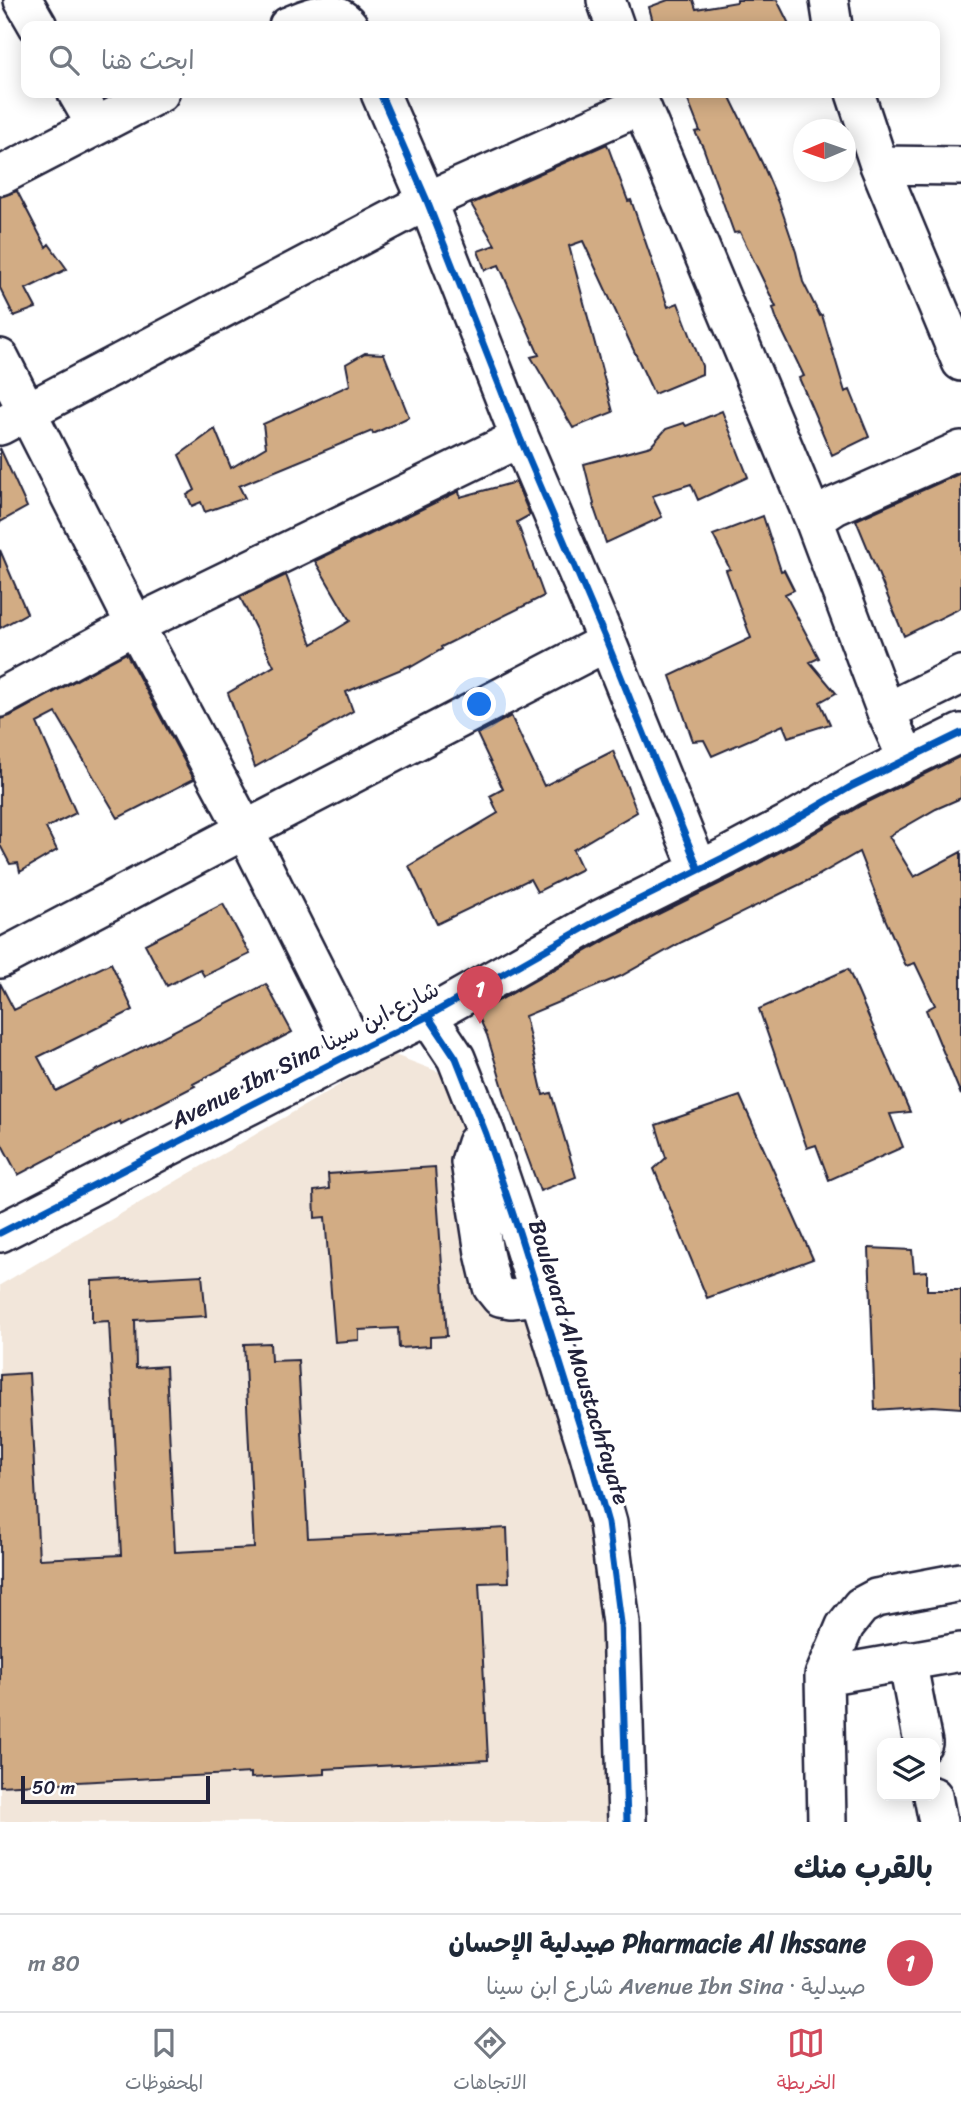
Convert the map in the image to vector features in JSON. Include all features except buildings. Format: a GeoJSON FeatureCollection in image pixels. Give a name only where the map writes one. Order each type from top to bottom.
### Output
{"type":"FeatureCollection","features":[{"type":"Feature","properties":{"kind":"street"},"geometry":{"type":"LineString","coordinates":[[23,0],[35,21]]}},
{"type":"Feature","properties":{"kind":"street"},"geometry":{"type":"LineString","coordinates":[[606,0],[613,21]]}},
{"type":"Feature","properties":{"kind":"street"},"geometry":{"type":"LineString","coordinates":[[829,0],[831,21]]}},
{"type":"Feature","properties":{"kind":"street"},"geometry":{"type":"LineString","coordinates":[[302,21],[322,14],[335,15],[343,21]]}},
{"type":"Feature","properties":{"kind":"street"},"geometry":{"type":"LineString","coordinates":[[80,98],[96,126]]}},
{"type":"Feature","properties":{"kind":"street"},"geometry":{"type":"LineString","coordinates":[[0,176],[150,98]]}},
{"type":"Feature","properties":{"kind":"street"},"geometry":{"type":"LineString","coordinates":[[382,98],[427,201],[520,438],[607,642],[699,870]]}},
{"type":"Feature","properties":{"kind":"street"},"geometry":{"type":"LineString","coordinates":[[857,98],[879,165],[961,362]]}},
{"type":"Feature","properties":{"kind":"street"},"geometry":{"type":"LineString","coordinates":[[13,419],[427,201],[638,99],[814,520],[906,759]]}},
{"type":"Feature","properties":{"kind":"street"},"geometry":{"type":"LineString","coordinates":[[879,165],[961,166]]}},
{"type":"Feature","properties":{"kind":"street"},"geometry":{"type":"LineString","coordinates":[[0,358],[13,419],[135,625],[244,830],[356,1051]]}},
{"type":"Feature","properties":{"kind":"street"},"geometry":{"type":"LineString","coordinates":[[0,698],[135,625],[520,438]]}},
{"type":"Feature","properties":{"kind":"street"},"geometry":{"type":"LineString","coordinates":[[814,520],[835,506],[961,450]]}},
{"type":"Feature","properties":{"kind":"street"},"geometry":{"type":"LineString","coordinates":[[0,959],[607,642]]}},
{"type":"Feature","properties":{"kind":"street"},"geometry":{"type":"LineString","coordinates":[[886,712],[961,675]]}},
{"type":"Feature","properties":{"kind":"street","name":"Avenue Ibn Sina شارع ابن سينا"},"geometry":{"type":"LineString","coordinates":[[7,1218],[428,1016],[600,919],[789,823],[852,786],[961,733]]}},
{"type":"Feature","properties":{"kind":"street","name":"Boulevard Al Moustachfayate"},"geometry":{"type":"LineString","coordinates":[[428,1016],[456,1058],[486,1133],[588,1452],[608,1523],[621,1623],[627,1822]]}},
{"type":"Feature","properties":{"kind":"street"},"geometry":{"type":"LineString","coordinates":[[827,1822],[824,1676],[845,1626],[861,1606],[876,1598],[961,1581]]}},
{"type":"Feature","properties":{"kind":"street"},"geometry":{"type":"LineString","coordinates":[[824,1676],[961,1652]]}},
{"type":"Feature","properties":{"kind":"street"},"geometry":{"type":"LineString","coordinates":[[907,1660],[922,1738]]}},
{"type":"Feature","properties":{"kind":"street"},"geometry":{"type":"LineString","coordinates":[[934,1801],[939,1822],[961,1818]]}},
{"type":"Feature","properties":{"kind":"shaded area"},"geometry":{"type":"Polygon","coordinates":[[[392,1054],[452,1077],[579,1480],[604,1581],[609,1822],[0,1822],[0,1285],[392,1054]]]}},
{"type":"Feature","properties":{"kind":"cycle path"},"geometry":{"type":"LineString","coordinates":[[382,98],[427,201],[520,438],[607,642],[699,870]]}},
{"type":"Feature","properties":{"kind":"cycle path"},"geometry":{"type":"LineString","coordinates":[[0,1233],[428,1016],[600,919],[727,856],[852,786],[961,733]]}},
{"type":"Feature","properties":{"kind":"cycle path"},"geometry":{"type":"LineString","coordinates":[[428,1016],[456,1058],[486,1134],[588,1452],[608,1523],[621,1623],[627,1822]]}},
{"type":"Feature","properties":{"kind":"place","name":"Pharmacie Al Ihssane صيدلية الإحسان"},"geometry":{"type":"Point","coordinates":[480,1024]}}]}
